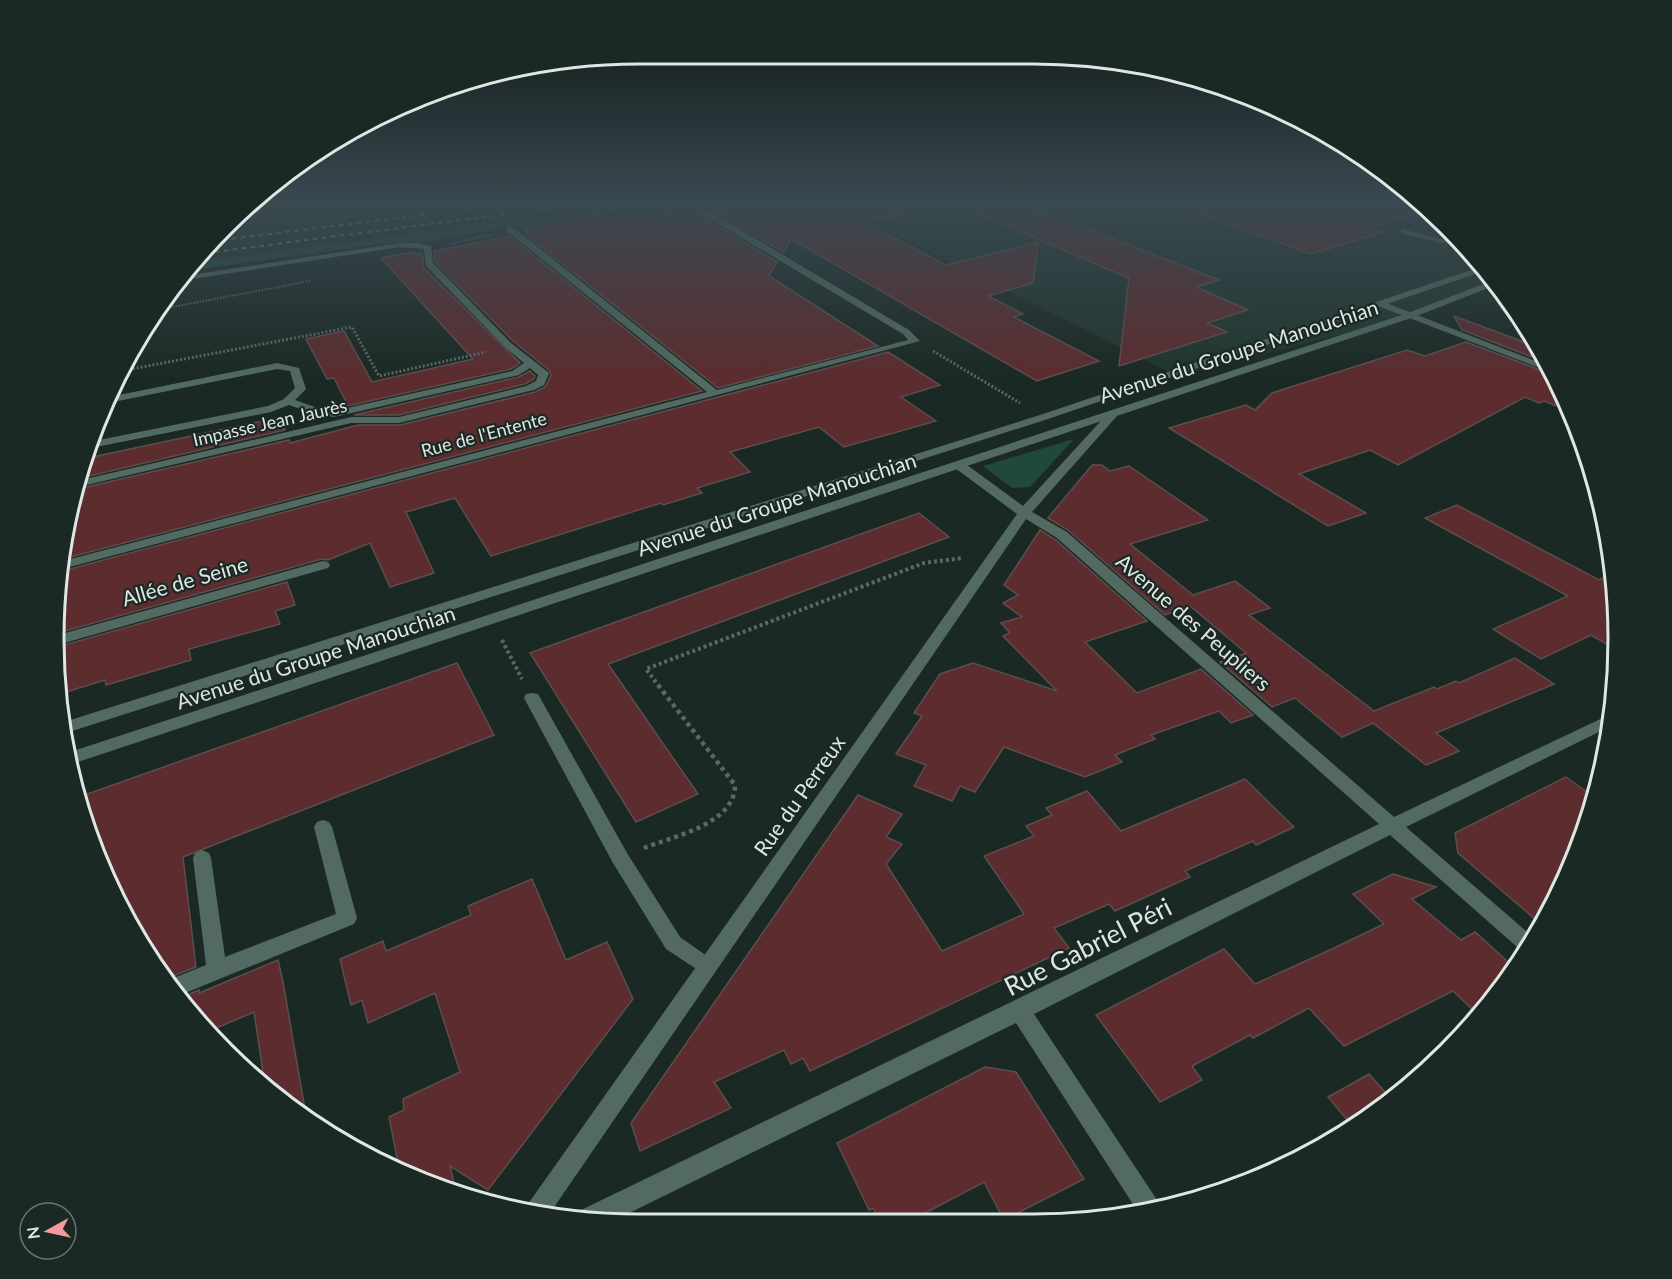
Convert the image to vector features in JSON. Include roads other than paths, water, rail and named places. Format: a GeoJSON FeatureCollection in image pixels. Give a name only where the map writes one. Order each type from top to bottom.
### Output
{"type":"FeatureCollection","features":[{"type":"Feature","properties":{"kind":"street"},"geometry":{"type":"LineString","coordinates":[[193,277],[306,260]]}},
{"type":"Feature","properties":{"kind":"street"},"geometry":{"type":"LineString","coordinates":[[288,401],[322,414],[334,414],[516,373],[532,363],[511,347],[429,264],[429,260]]}},
{"type":"Feature","properties":{"kind":"street"},"geometry":{"type":"LineString","coordinates":[[542,260],[714,393]]}},
{"type":"Feature","properties":{"kind":"street","name":"Rue de l'Entente"},"geometry":{"type":"LineString","coordinates":[[69,564],[915,341],[906,332],[785,260]]}},
{"type":"Feature","properties":{"kind":"street","name":"Avenue du Groupe Manouchian"},"geometry":{"type":"LineString","coordinates":[[71,726],[1044,417],[1475,272]]}},
{"type":"Feature","properties":{"kind":"street","name":"Avenue du Groupe Manouchian"},"geometry":{"type":"LineString","coordinates":[[77,756],[1410,315],[1486,286]]}},
{"type":"Feature","properties":{"kind":"street"},"geometry":{"type":"LineString","coordinates":[[1381,304],[1537,365]]}},
{"type":"Feature","properties":{"kind":"street","name":"Impasse Jean Jaurès"},"geometry":{"type":"LineString","coordinates":[[87,482],[351,420],[399,420],[530,388],[540,383],[544,374],[532,363]]}},
{"type":"Feature","properties":{"kind":"street"},"geometry":{"type":"LineString","coordinates":[[99,444],[271,409],[288,401],[301,389],[294,368],[277,366],[118,398]]}},
{"type":"Feature","properties":{"kind":"street","name":"Rue du Perreux"},"geometry":{"type":"LineString","coordinates":[[540,1206],[1024,513],[1113,414]]}},
{"type":"Feature","properties":{"kind":"street","name":"Avenue des Peupliers"},"geometry":{"type":"LineString","coordinates":[[959,465],[1024,513],[1062,535],[1522,940]]}},
{"type":"Feature","properties":{"kind":"street","name":"Allée de Seine"},"geometry":{"type":"LineString","coordinates":[[64,638],[323,565]]}},
{"type":"Feature","properties":{"kind":"street"},"geometry":{"type":"LineString","coordinates":[[532,698],[620,858],[673,943],[707,967]]}},
{"type":"Feature","properties":{"kind":"street","name":"Rue Gabriel Péri"},"geometry":{"type":"LineString","coordinates":[[602,1213],[1020,1011],[1390,825],[1601,724]]}},
{"type":"Feature","properties":{"kind":"street"},"geometry":{"type":"LineString","coordinates":[[180,985],[347,918],[323,827]]}},
{"type":"Feature","properties":{"kind":"street"},"geometry":{"type":"LineString","coordinates":[[202,858],[217,970]]}},
{"type":"Feature","properties":{"kind":"street"},"geometry":{"type":"LineString","coordinates":[[1020,1011],[1146,1203]]}}]}
